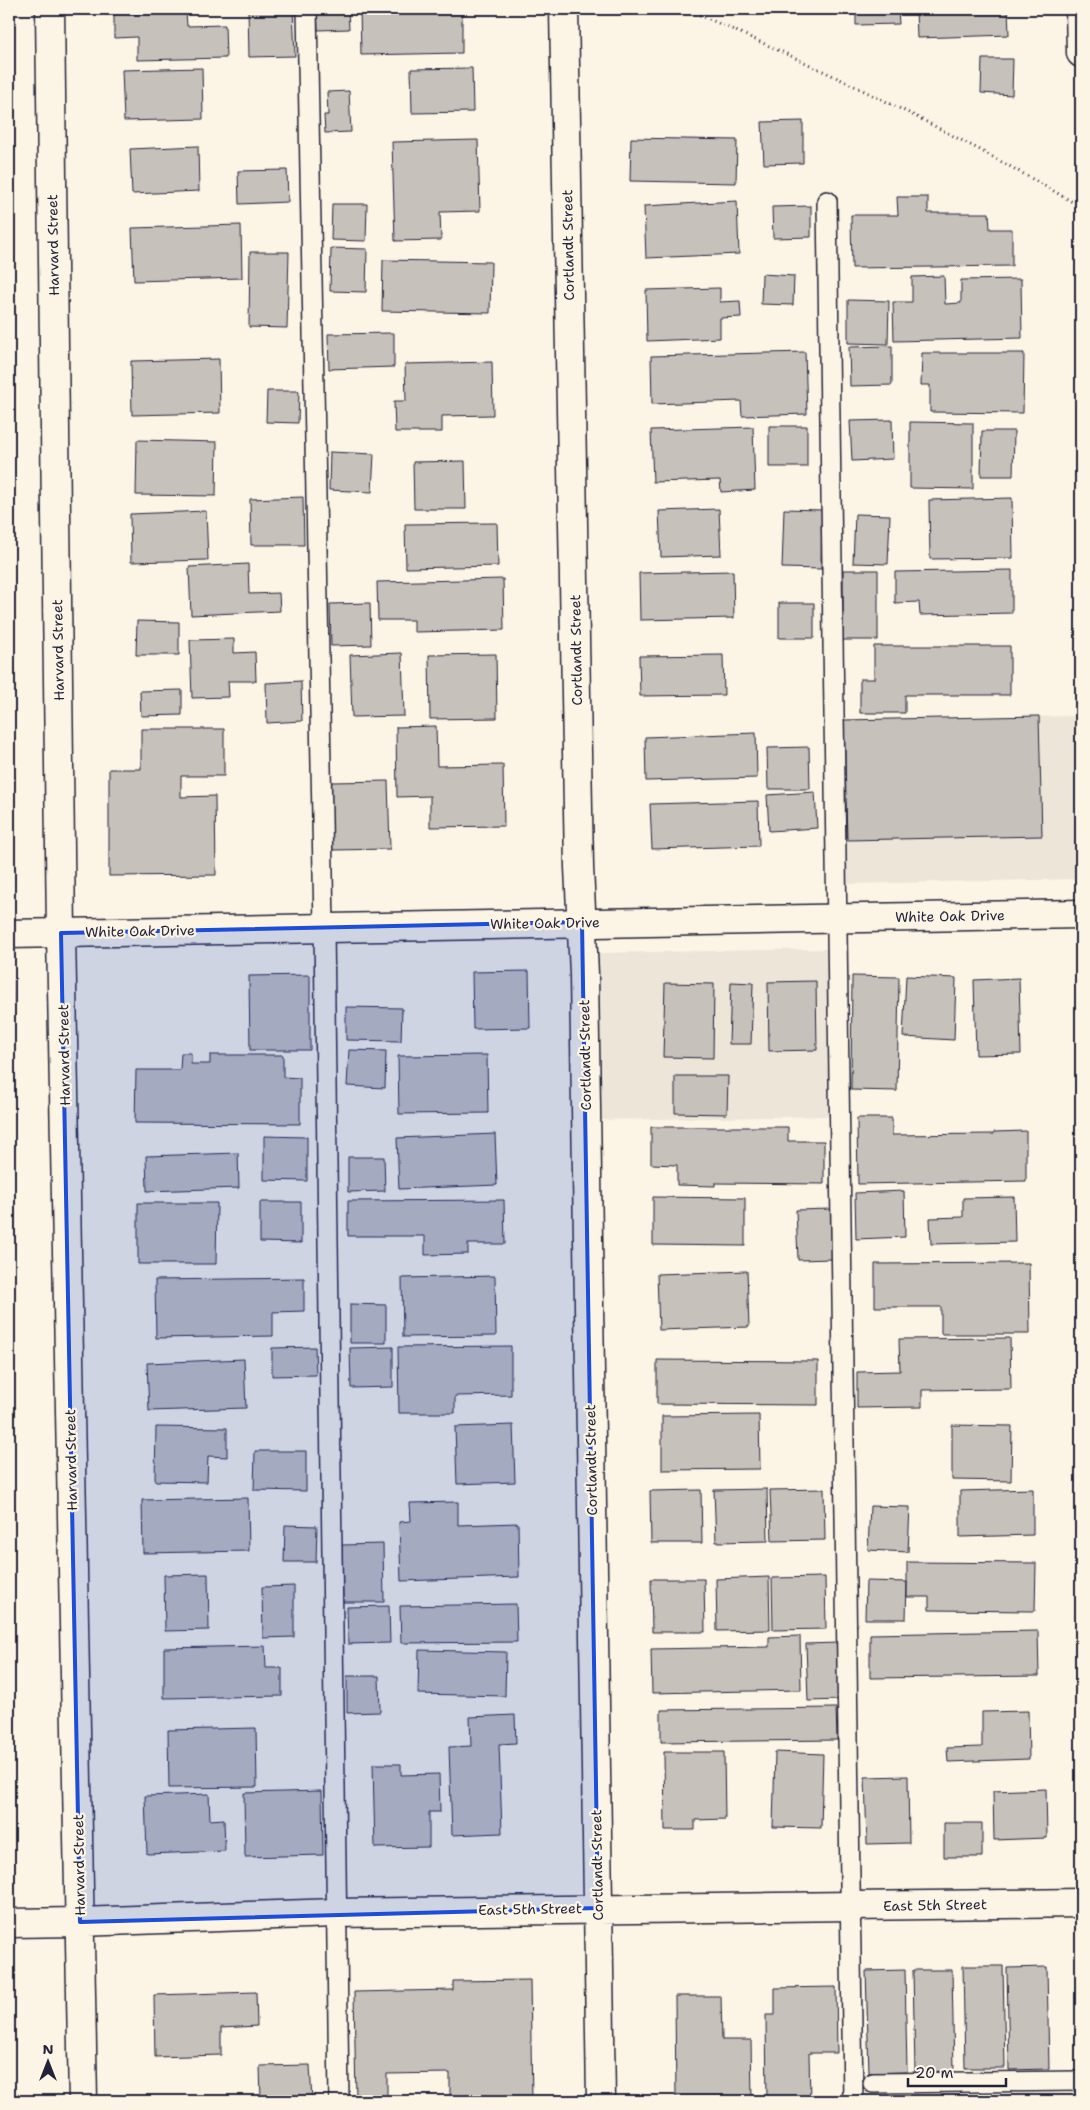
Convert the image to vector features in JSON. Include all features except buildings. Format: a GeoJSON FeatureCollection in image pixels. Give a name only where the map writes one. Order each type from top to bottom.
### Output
{"type":"FeatureCollection","features":[{"type":"Feature","properties":{"kind":"street","name":"Harvard Street"},"geometry":{"type":"LineString","coordinates":[[50,9],[61,933],[83,2101]]}},
{"type":"Feature","properties":{"kind":"street","name":"Cortlandt Street"},"geometry":{"type":"LineString","coordinates":[[564,9],[582,922],[601,2101]]}},
{"type":"Feature","properties":{"kind":"street"},"geometry":{"type":"LineString","coordinates":[[1080,9],[1081,52]]}},
{"type":"Feature","properties":{"kind":"street","name":"White Oak Drive"},"geometry":{"type":"LineString","coordinates":[[9,934],[1081,914]]}},
{"type":"Feature","properties":{"kind":"street","name":"East 5th Street"},"geometry":{"type":"LineString","coordinates":[[9,1923],[336,1913],[598,1908],[851,1907],[1081,1903]]}},
{"type":"Feature","properties":{"kind":"lane"},"geometry":{"type":"LineString","coordinates":[[306,9],[324,927],[339,2101]]}},
{"type":"Feature","properties":{"kind":"lane"},"geometry":{"type":"LineString","coordinates":[[827,201],[853,2101]]}},
{"type":"Feature","properties":{"kind":"lane"},"geometry":{"type":"LineString","coordinates":[[873,2083],[1081,2081]]}},
{"type":"Feature","properties":{"kind":"path"},"geometry":{"type":"LineString","coordinates":[[686,9],[875,94],[968,143],[1081,207]]}},
{"type":"Feature","properties":{"kind":"highlighted area"},"geometry":{"type":"Polygon","coordinates":[[[582,922],[598,1908],[80,1922],[61,933],[582,922]]]}},
{"type":"Feature","properties":{"kind":"shaded area"},"geometry":{"type":"Polygon","coordinates":[[[1079,716],[1078,783],[1081,784],[1081,879],[847,884],[844,720],[1079,716]]]}},
{"type":"Feature","properties":{"kind":"shaded area"},"geometry":{"type":"Polygon","coordinates":[[[830,949],[832,1116],[595,1120],[593,953],[830,949]]]}}]}
